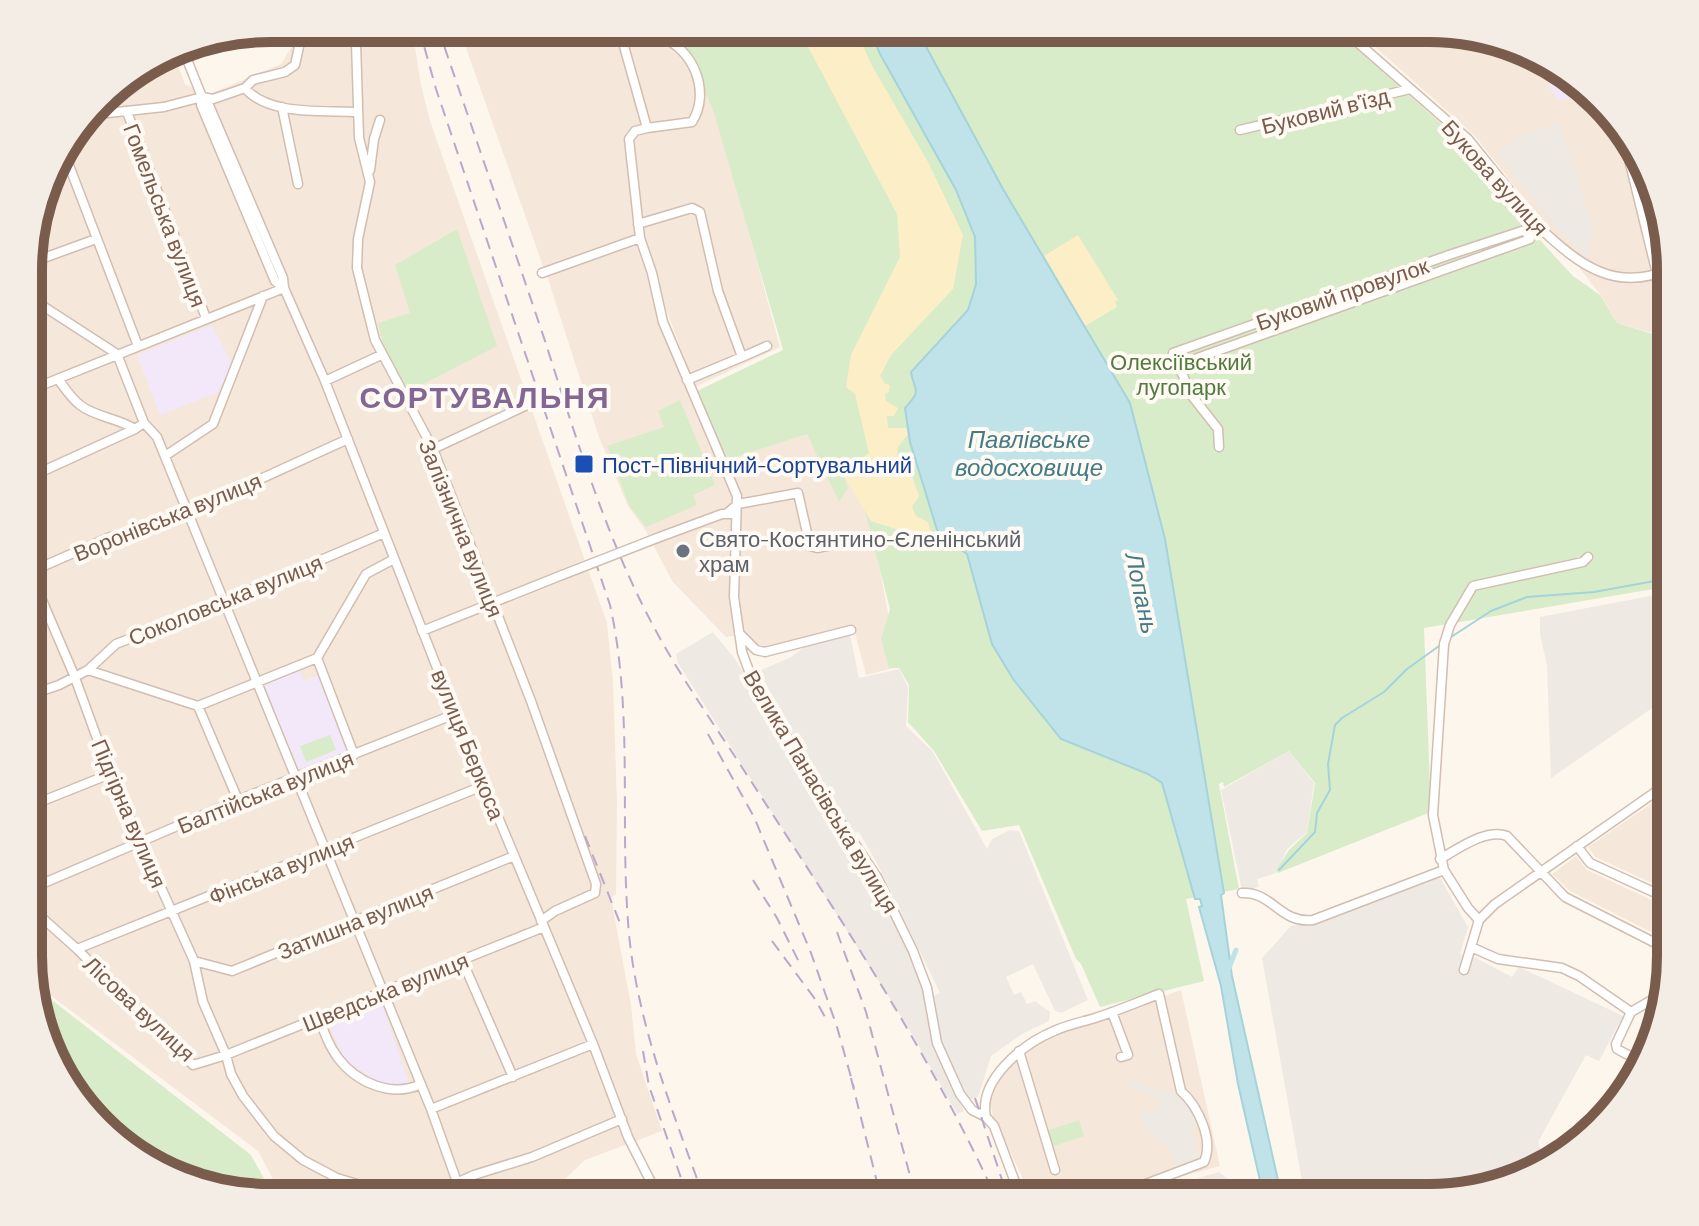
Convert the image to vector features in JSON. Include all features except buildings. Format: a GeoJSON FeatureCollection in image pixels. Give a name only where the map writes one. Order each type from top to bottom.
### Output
{"type":"FeatureCollection","features":[{"type":"Feature","properties":{"kind":"street"},"geometry":{"type":"LineString","coordinates":[[105,114],[164,107],[202,97],[213,99],[245,88],[253,80],[285,72],[295,65],[300,42]]}},
{"type":"Feature","properties":{"kind":"street","name":"Залізнична вулиця"},"geometry":{"type":"LineString","coordinates":[[356,42],[359,138],[370,175],[370,192],[358,239],[357,268],[363,297],[381,355],[433,449],[531,701],[596,884]]}},
{"type":"Feature","properties":{"kind":"street"},"geometry":{"type":"LineString","coordinates":[[623,42],[647,128],[692,122],[698,113],[701,87],[691,64],[670,42]]}},
{"type":"Feature","properties":{"kind":"street","name":"Букова вулиця"},"geometry":{"type":"LineString","coordinates":[[1357,42],[1468,139],[1540,228],[1604,273],[1633,280],[1657,274]]}},
{"type":"Feature","properties":{"kind":"street","name":"вулиця Беркоса"},"geometry":{"type":"LineString","coordinates":[[186,58],[202,97],[201,105],[275,281],[284,288],[325,381],[455,714],[652,1184]]}},
{"type":"Feature","properties":{"kind":"street"},"geometry":{"type":"LineString","coordinates":[[245,88],[252,97],[269,107],[357,112]]}},
{"type":"Feature","properties":{"kind":"street","name":"Буковий в'їзд"},"geometry":{"type":"LineString","coordinates":[[1240,130],[1410,89]]}},
{"type":"Feature","properties":{"kind":"street"},"geometry":{"type":"LineString","coordinates":[[284,108],[298,184]]}},
{"type":"Feature","properties":{"kind":"street","name":"Гомельська вулиця"},"geometry":{"type":"LineString","coordinates":[[127,112],[206,318]]}},
{"type":"Feature","properties":{"kind":"street"},"geometry":{"type":"LineString","coordinates":[[370,175],[374,139],[380,120]]}},
{"type":"Feature","properties":{"kind":"street","name":"Велика Панасівська вулиця"},"geometry":{"type":"LineString","coordinates":[[647,128],[635,131],[629,139],[640,238],[663,322],[738,504],[734,597],[742,652],[749,671],[811,778],[877,877],[927,988],[937,1043],[960,1094],[972,1110],[986,1117],[998,1134],[1016,1184]]}},
{"type":"Feature","properties":{"kind":"street"},"geometry":{"type":"LineString","coordinates":[[1630,164],[1657,274]]}},
{"type":"Feature","properties":{"kind":"street"},"geometry":{"type":"LineString","coordinates":[[69,165],[138,346]]}},
{"type":"Feature","properties":{"kind":"street"},"geometry":{"type":"LineString","coordinates":[[638,224],[692,208],[700,212],[718,291],[742,357]]}},
{"type":"Feature","properties":{"kind":"street","name":"Буковий провулок"},"geometry":{"type":"LineString","coordinates":[[1219,447],[1218,429],[1192,396],[1173,353],[1525,230],[1540,228]]}},
{"type":"Feature","properties":{"kind":"street"},"geometry":{"type":"LineString","coordinates":[[542,273],[640,238]]}},
{"type":"Feature","properties":{"kind":"street"},"geometry":{"type":"LineString","coordinates":[[43,258],[96,239]]}},
{"type":"Feature","properties":{"kind":"street"},"geometry":{"type":"LineString","coordinates":[[43,385],[284,288]]}},
{"type":"Feature","properties":{"kind":"street"},"geometry":{"type":"LineString","coordinates":[[165,456],[213,424],[263,296]]}},
{"type":"Feature","properties":{"kind":"street"},"geometry":{"type":"LineString","coordinates":[[42,304],[117,354],[144,423],[157,437],[431,1109],[453,1184]]}},
{"type":"Feature","properties":{"kind":"street"},"geometry":{"type":"LineString","coordinates":[[687,380],[767,346]]}},
{"type":"Feature","properties":{"kind":"street"},"geometry":{"type":"LineString","coordinates":[[325,381],[381,355]]}},
{"type":"Feature","properties":{"kind":"street"},"geometry":{"type":"LineString","coordinates":[[58,379],[80,405],[135,429]]}},
{"type":"Feature","properties":{"kind":"street"},"geometry":{"type":"LineString","coordinates":[[433,449],[525,406]]}},
{"type":"Feature","properties":{"kind":"street"},"geometry":{"type":"LineString","coordinates":[[42,472],[144,423]]}},
{"type":"Feature","properties":{"kind":"street","name":"Воронівська вулиця"},"geometry":{"type":"LineString","coordinates":[[42,567],[110,537],[186,513],[348,439]]}},
{"type":"Feature","properties":{"kind":"street"},"geometry":{"type":"LineString","coordinates":[[422,631],[727,513],[738,504],[798,493],[810,546],[817,548],[842,543]]}},
{"type":"Feature","properties":{"kind":"street"},"geometry":{"type":"LineString","coordinates":[[727,513],[736,520]]}},
{"type":"Feature","properties":{"kind":"street","name":"Соколовська вулиця"},"geometry":{"type":"LineString","coordinates":[[42,691],[88,670],[116,644],[384,533]]}},
{"type":"Feature","properties":{"kind":"street"},"geometry":{"type":"LineString","coordinates":[[1479,920],[1444,870],[1433,815],[1443,648],[1450,625],[1473,586],[1583,562],[1588,557]]}},
{"type":"Feature","properties":{"kind":"street"},"geometry":{"type":"LineString","coordinates":[[88,670],[198,706],[317,658],[366,574],[394,559]]}},
{"type":"Feature","properties":{"kind":"street","name":"Підгірна вулиця"},"geometry":{"type":"LineString","coordinates":[[42,600],[74,675],[110,774],[194,961],[203,1002],[226,1055]]}},
{"type":"Feature","properties":{"kind":"street","name":"Велика Панасівська вулиця"},"geometry":{"type":"LineString","coordinates":[[739,633],[756,650],[765,652],[851,630]]}},
{"type":"Feature","properties":{"kind":"street"},"geometry":{"type":"LineString","coordinates":[[317,658],[354,755]]}},
{"type":"Feature","properties":{"kind":"street"},"geometry":{"type":"LineString","coordinates":[[198,706],[238,800]]}},
{"type":"Feature","properties":{"kind":"street","name":"Балтійська вулиця"},"geometry":{"type":"LineString","coordinates":[[42,884],[238,800],[455,714]]}},
{"type":"Feature","properties":{"kind":"street"},"geometry":{"type":"LineString","coordinates":[[42,801],[110,774]]}},
{"type":"Feature","properties":{"kind":"street","name":"Фінська вулиця"},"geometry":{"type":"LineString","coordinates":[[77,949],[485,785]]}},
{"type":"Feature","properties":{"kind":"street"},"geometry":{"type":"LineString","coordinates":[[1464,970],[1479,920],[1495,904],[1657,791]]}},
{"type":"Feature","properties":{"kind":"street"},"geometry":{"type":"LineString","coordinates":[[1440,859],[1466,844],[1498,833],[1507,836],[1565,897],[1657,944]]}},
{"type":"Feature","properties":{"kind":"street"},"geometry":{"type":"LineString","coordinates":[[1577,846],[1590,863],[1657,892]]}},
{"type":"Feature","properties":{"kind":"street","name":"Затишна вулиця"},"geometry":{"type":"LineString","coordinates":[[194,961],[232,971],[514,856]]}},
{"type":"Feature","properties":{"kind":"street"},"geometry":{"type":"LineString","coordinates":[[1246,893],[1263,898],[1290,919],[1313,920],[1444,870]]}},
{"type":"Feature","properties":{"kind":"street","name":"Шведська вулиця"},"geometry":{"type":"LineString","coordinates":[[226,1055],[384,993],[543,924],[555,911],[595,893],[596,884]]}},
{"type":"Feature","properties":{"kind":"street","name":"Лісова вулиця"},"geometry":{"type":"LineString","coordinates":[[42,918],[193,1065],[226,1055],[231,1074],[243,1096],[274,1136],[303,1160],[337,1178],[357,1184]]}},
{"type":"Feature","properties":{"kind":"street"},"geometry":{"type":"LineString","coordinates":[[1471,947],[1498,959],[1562,968],[1631,1012]]}},
{"type":"Feature","properties":{"kind":"street"},"geometry":{"type":"LineString","coordinates":[[462,960],[513,1077]]}},
{"type":"Feature","properties":{"kind":"street"},"geometry":{"type":"LineString","coordinates":[[986,1117],[985,1099],[991,1086],[1019,1051],[1055,1030],[1159,994],[1181,1091],[1195,1108],[1209,1148],[1204,1162],[1146,1184]]}},
{"type":"Feature","properties":{"kind":"street"},"geometry":{"type":"LineString","coordinates":[[1633,1057],[1617,1049],[1616,1044],[1631,1012],[1653,1002]]}},
{"type":"Feature","properties":{"kind":"street"},"geometry":{"type":"LineString","coordinates":[[1112,1012],[1128,1055],[1121,1057]]}},
{"type":"Feature","properties":{"kind":"street"},"geometry":{"type":"LineString","coordinates":[[319,1018],[338,1058],[365,1081],[398,1090],[408,1090],[421,1084]]}},
{"type":"Feature","properties":{"kind":"street"},"geometry":{"type":"LineString","coordinates":[[431,1109],[593,1044]]}},
{"type":"Feature","properties":{"kind":"street"},"geometry":{"type":"LineString","coordinates":[[1019,1051],[1055,1170]]}},
{"type":"Feature","properties":{"kind":"street","name":"Лісова вулиця"},"geometry":{"type":"LineString","coordinates":[[453,1184],[517,1162],[622,1119]]}},
{"type":"Feature","properties":{"kind":"shaded area"},"geometry":{"type":"Polygon","coordinates":[[[294,42],[414,42],[430,121],[607,623],[613,682],[617,802],[616,894],[611,898],[631,1005],[636,1054],[662,1131],[585,1160],[560,1184],[276,1184],[258,1151],[45,991],[42,971],[42,270],[50,211],[59,183],[80,144],[120,99],[156,73],[177,62],[185,84],[207,95],[281,64],[294,42]]]}},
{"type":"Feature","properties":{"kind":"shaded area"},"geometry":{"type":"Polygon","coordinates":[[[464,42],[681,42],[714,103],[780,347],[695,387],[639,236],[544,269],[464,42]]]}},
{"type":"Feature","properties":{"kind":"shaded area"},"geometry":{"type":"Polygon","coordinates":[[[1370,42],[1444,42],[1516,59],[1568,89],[1600,120],[1626,156],[1640,183],[1653,226],[1657,255],[1657,334],[1617,323],[1600,294],[1474,135],[1370,42]]]}},
{"type":"Feature","properties":{"kind":"shaded area"},"geometry":{"type":"Polygon","coordinates":[[[1551,78],[1575,96],[1558,101],[1549,85],[1551,78]]]}},
{"type":"Feature","properties":{"kind":"shaded area"},"geometry":{"type":"Polygon","coordinates":[[[1560,122],[1594,230],[1587,257],[1550,221],[1497,152],[1527,134],[1560,122]]]}},
{"type":"Feature","properties":{"kind":"shaded area"},"geometry":{"type":"Polygon","coordinates":[[[636,244],[710,448],[846,387],[898,667],[866,675],[855,633],[757,656],[735,636],[726,637],[672,581],[646,531],[628,506],[599,437],[547,276],[636,244]]]}},
{"type":"Feature","properties":{"kind":"shaded area"},"geometry":{"type":"Polygon","coordinates":[[[212,325],[232,365],[218,392],[160,415],[137,355],[212,325]]]}},
{"type":"Feature","properties":{"kind":"shaded area"},"geometry":{"type":"Polygon","coordinates":[[[1657,595],[1657,705],[1551,778],[1547,666],[1540,634],[1540,617],[1657,595]]]}},
{"type":"Feature","properties":{"kind":"shaded area"},"geometry":{"type":"Polygon","coordinates":[[[713,632],[735,659],[796,762],[874,879],[900,928],[920,977],[933,1047],[964,1111],[957,1114],[909,1029],[678,663],[676,654],[713,632]]]}},
{"type":"Feature","properties":{"kind":"shaded area"},"geometry":{"type":"Polygon","coordinates":[[[850,635],[859,678],[899,669],[908,687],[906,726],[933,752],[987,849],[992,839],[1010,830],[1019,831],[1088,1000],[1061,1013],[1055,1011],[1033,964],[1006,977],[1014,995],[1021,992],[1027,1004],[1035,1001],[1050,1012],[1049,1021],[1022,1034],[991,1056],[978,1097],[968,1100],[942,1048],[936,1028],[932,997],[940,993],[878,865],[859,832],[854,833],[795,739],[759,671],[791,657],[807,645],[850,635]]]}},
{"type":"Feature","properties":{"kind":"shaded area"},"geometry":{"type":"Polygon","coordinates":[[[300,670],[304,681],[319,675],[349,752],[299,771],[264,684],[300,670]]]}},
{"type":"Feature","properties":{"kind":"shaded area"},"geometry":{"type":"Polygon","coordinates":[[[1289,751],[1314,783],[1307,832],[1287,849],[1276,873],[1257,879],[1259,887],[1242,890],[1221,790],[1289,751]]]}},
{"type":"Feature","properties":{"kind":"shaded area"},"geometry":{"type":"Polygon","coordinates":[[[1657,800],[1657,885],[1595,857],[1588,847],[1657,800]]]}},
{"type":"Feature","properties":{"kind":"shaded area"},"geometry":{"type":"Polygon","coordinates":[[[1576,856],[1587,870],[1657,902],[1657,935],[1570,891],[1552,874],[1576,856]]]}},
{"type":"Feature","properties":{"kind":"shaded area"},"geometry":{"type":"Polygon","coordinates":[[[1439,876],[1468,927],[1460,954],[1476,958],[1512,977],[1519,967],[1623,1016],[1599,1061],[1586,1055],[1538,1142],[1542,1153],[1516,1167],[1458,1182],[1302,1184],[1262,958],[1291,926],[1319,923],[1439,876]]]}},
{"type":"Feature","properties":{"kind":"shaded area"},"geometry":{"type":"Polygon","coordinates":[[[1181,990],[1220,1166],[1153,1184],[1025,1184],[993,1116],[986,1083],[1014,1050],[1181,990]]]}},
{"type":"Feature","properties":{"kind":"shaded area"},"geometry":{"type":"Polygon","coordinates":[[[381,1002],[410,1086],[380,1083],[351,1064],[341,1053],[328,1021],[381,1002]]]}},
{"type":"Feature","properties":{"kind":"shaded area"},"geometry":{"type":"Polygon","coordinates":[[[1125,1080],[1174,1093],[1186,1102],[1195,1123],[1192,1127],[1199,1162],[1175,1166],[1168,1142],[1160,1143],[1153,1131],[1143,1131],[1140,1111],[1159,1109],[1161,1101],[1126,1085],[1125,1080]]]}},
{"type":"Feature","properties":{"kind":"shaded area"},"geometry":{"type":"Polygon","coordinates":[[[1219,1172],[1232,1184],[1179,1184],[1219,1172]]]}},
{"type":"Feature","properties":{"kind":"green space","name":"Олексіївський лугопарк"},"geometry":{"type":"Polygon","coordinates":[[[575,42],[640,42],[574,46],[575,42]]]}},
{"type":"Feature","properties":{"kind":"green space","name":"Олексіївський лугопарк"},"geometry":{"type":"Polygon","coordinates":[[[659,42],[1349,42],[1465,145],[1523,221],[1559,261],[1573,276],[1600,295],[1617,323],[1657,335],[1657,588],[1424,628],[1431,812],[1278,873],[1276,870],[1289,850],[1307,833],[1315,783],[1289,751],[1224,787],[1223,782],[1219,784],[1239,889],[1186,899],[1204,981],[1100,1007],[1076,959],[1019,825],[982,831],[934,751],[908,722],[909,685],[899,668],[889,668],[881,639],[890,609],[863,503],[843,472],[848,488],[839,502],[807,434],[729,459],[713,433],[697,391],[783,350],[714,113],[693,62],[659,42]]]}},
{"type":"Feature","properties":{"kind":"green space"},"geometry":{"type":"Polygon","coordinates":[[[457,229],[497,346],[410,391],[386,355],[378,323],[410,313],[395,265],[457,229]]]}},
{"type":"Feature","properties":{"kind":"green space"},"geometry":{"type":"Polygon","coordinates":[[[680,400],[715,485],[693,495],[697,505],[646,527],[629,505],[607,446],[664,427],[658,411],[680,400]]]}},
{"type":"Feature","properties":{"kind":"green space"},"geometry":{"type":"Polygon","coordinates":[[[330,735],[336,750],[306,762],[300,746],[330,735]]]}},
{"type":"Feature","properties":{"kind":"green space"},"geometry":{"type":"Polygon","coordinates":[[[45,995],[251,1155],[267,1184],[211,1176],[183,1167],[131,1137],[80,1082],[59,1043],[45,995]]]}},
{"type":"Feature","properties":{"kind":"green space"},"geometry":{"type":"Polygon","coordinates":[[[1079,1120],[1084,1136],[1051,1147],[1046,1131],[1079,1120]]]}},
{"type":"Feature","properties":{"kind":"sand"},"geometry":{"type":"Polygon","coordinates":[[[805,42],[861,42],[928,162],[963,235],[953,289],[891,355],[880,376],[885,384],[890,385],[889,392],[885,394],[886,401],[898,408],[894,416],[887,416],[888,428],[906,428],[908,434],[898,447],[896,465],[912,476],[919,496],[912,507],[916,516],[928,522],[933,541],[871,521],[840,469],[851,466],[869,453],[855,394],[846,387],[851,355],[900,257],[897,214],[805,42]]]}},
{"type":"Feature","properties":{"kind":"sand"},"geometry":{"type":"Polygon","coordinates":[[[1078,235],[1118,300],[1115,302],[1117,307],[1085,326],[1044,256],[1078,235]]]}},
{"type":"Feature","properties":{"kind":"water","name":"Павлівське водосховище"},"geometry":{"type":"Polygon","coordinates":[[[876,42],[924,42],[1003,189],[1130,403],[1165,539],[1224,893],[1221,895],[1232,976],[1279,1184],[1261,1184],[1238,1084],[1221,986],[1199,907],[1202,906],[1200,899],[1195,899],[1162,783],[1148,774],[1061,739],[1013,679],[992,644],[967,554],[938,533],[910,442],[905,408],[916,394],[911,372],[968,310],[976,284],[975,237],[956,190],[876,42]]]}},
{"type":"Feature","properties":{"kind":"waterway"},"geometry":{"type":"LineString","coordinates":[[1448,639],[1491,611],[1527,597],[1594,592],[1657,581]]}},
{"type":"Feature","properties":{"kind":"waterway"},"geometry":{"type":"LineString","coordinates":[[1279,870],[1315,832],[1317,813],[1330,790],[1328,764],[1335,725],[1384,692],[1407,669],[1439,646]]}},
{"type":"Feature","properties":{"kind":"waterway"},"geometry":{"type":"LineString","coordinates":[[1229,968],[1236,950]]}},
{"type":"Feature","properties":{"kind":"railway"},"geometry":{"type":"LineString","coordinates":[[423,42],[610,605],[622,687],[626,893],[634,968],[658,1068],[699,1184]]}},
{"type":"Feature","properties":{"kind":"railway"},"geometry":{"type":"LineString","coordinates":[[443,42],[593,487],[638,596],[677,668],[847,930],[911,1035],[989,1184]]}},
{"type":"Feature","properties":{"kind":"railway"},"geometry":{"type":"LineString","coordinates":[[708,734],[754,817],[811,953],[854,1088]]}},
{"type":"Feature","properties":{"kind":"railway"},"geometry":{"type":"LineString","coordinates":[[585,836],[622,928]]}},
{"type":"Feature","properties":{"kind":"railway"},"geometry":{"type":"LineString","coordinates":[[753,880],[777,918],[801,966]]}},
{"type":"Feature","properties":{"kind":"railway"},"geometry":{"type":"LineString","coordinates":[[837,932],[866,1012],[912,1184]]}},
{"type":"Feature","properties":{"kind":"railway"},"geometry":{"type":"LineString","coordinates":[[772,941],[826,1019]]}},
{"type":"Feature","properties":{"kind":"railway"},"geometry":{"type":"LineString","coordinates":[[643,1051],[649,1086],[683,1184]]}},
{"type":"Feature","properties":{"kind":"railway"},"geometry":{"type":"LineString","coordinates":[[851,1078],[878,1184]]}},
{"type":"Feature","properties":{"kind":"railway"},"geometry":{"type":"LineString","coordinates":[[975,1098],[1003,1184]]}},
{"type":"Feature","properties":{"kind":"place","name":"Пост-Північний-Сортувальний"},"geometry":{"type":"Point","coordinates":[584,464]}},
{"type":"Feature","properties":{"kind":"place","name":"Свято-Костянтино-Єленінський храм"},"geometry":{"type":"Point","coordinates":[683,551]}},
{"type":"Feature","properties":{"kind":"district","name":"СОРТУВАЛЬНЯ"},"geometry":{"type":"Point","coordinates":[485,396]}},
{"type":"Feature","properties":{"kind":"water label","name":"Лопань"},"geometry":{"type":"Point","coordinates":[1143,593]}}]}
